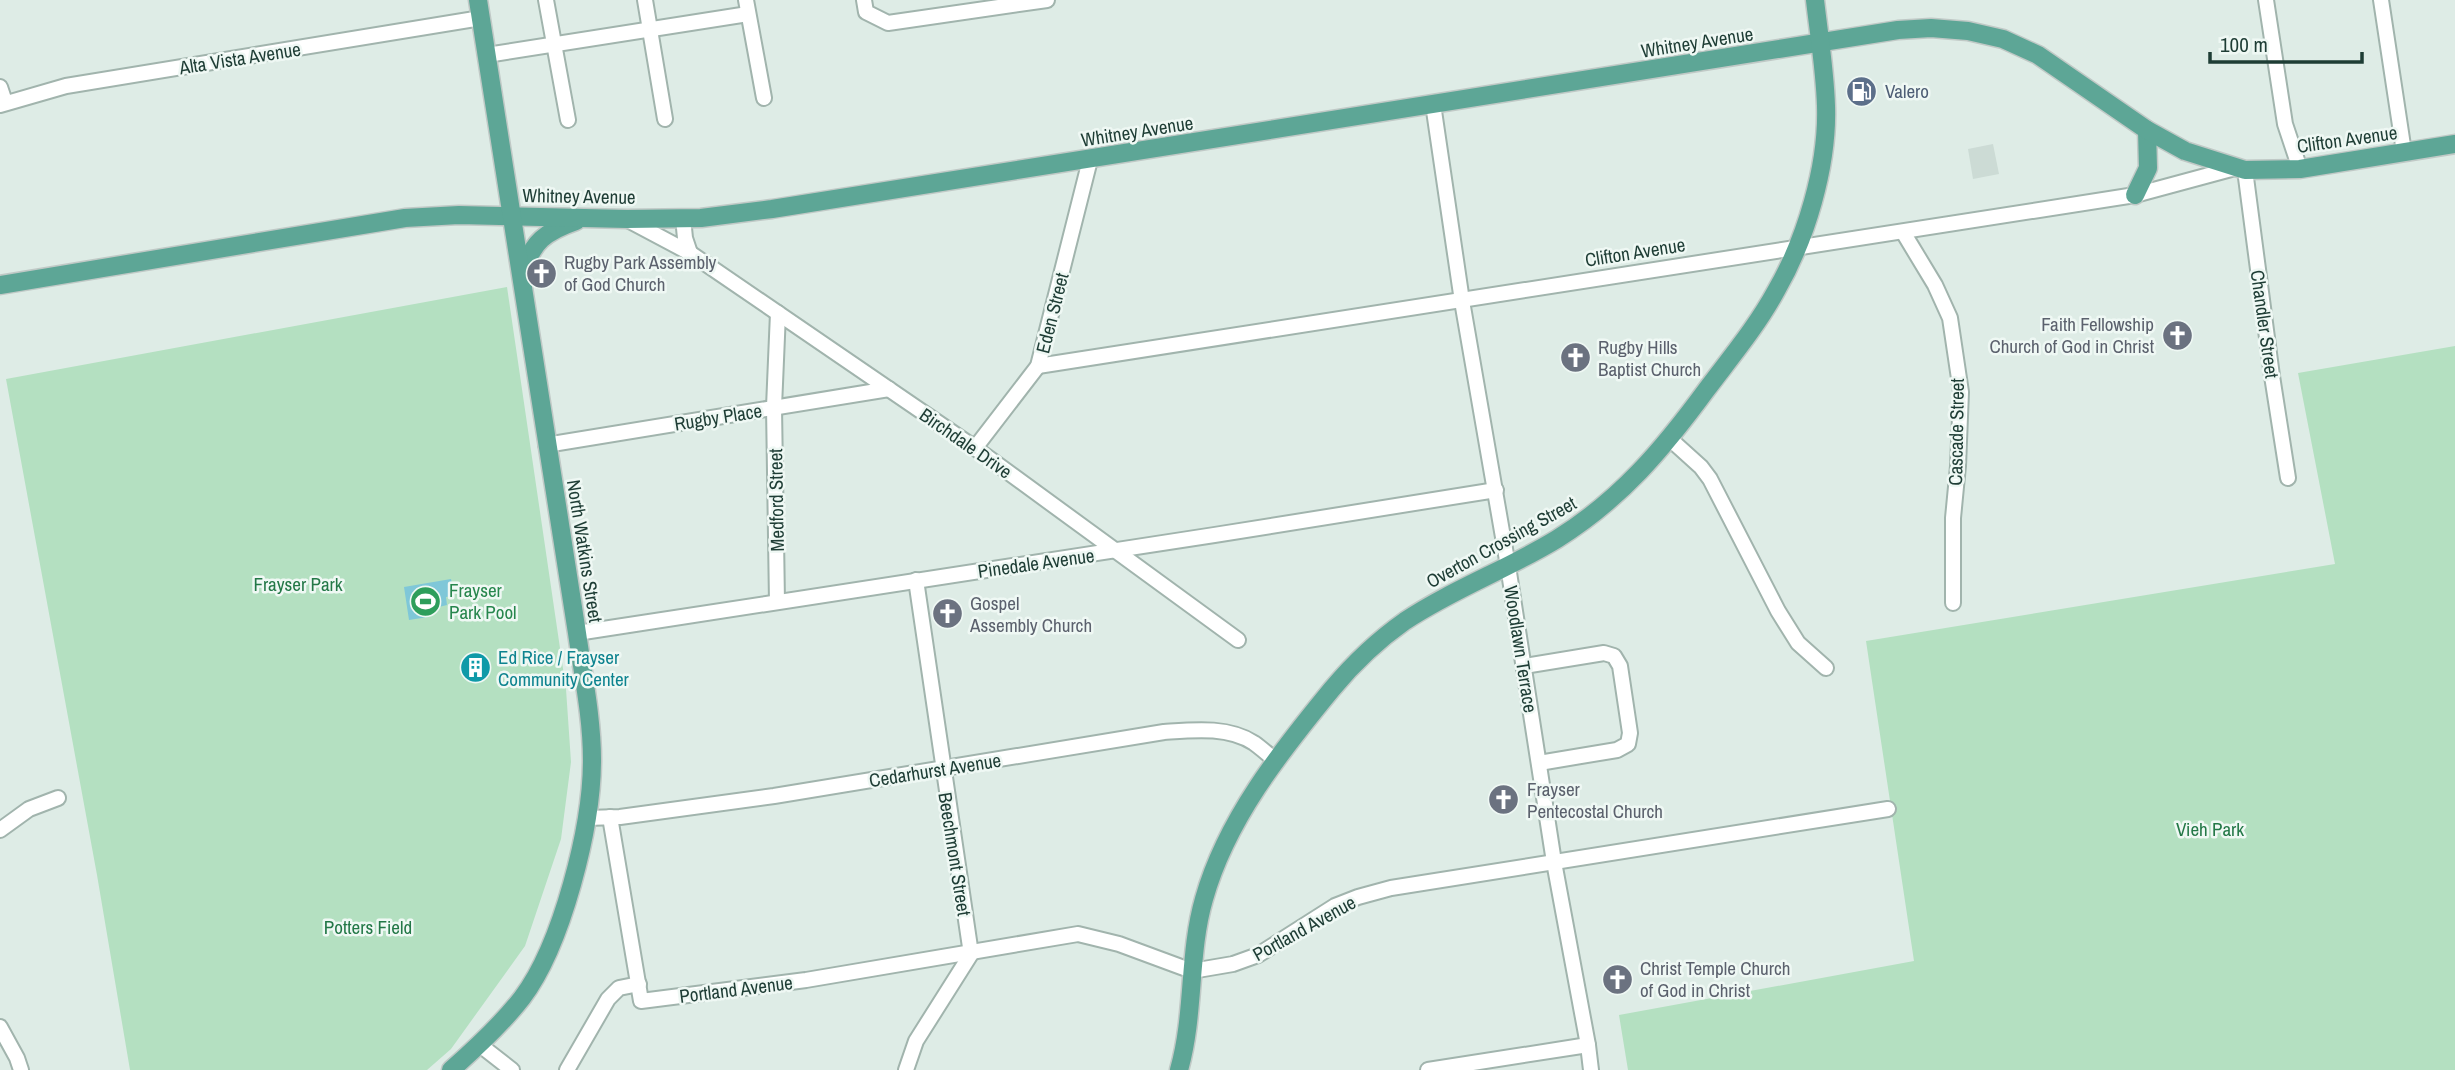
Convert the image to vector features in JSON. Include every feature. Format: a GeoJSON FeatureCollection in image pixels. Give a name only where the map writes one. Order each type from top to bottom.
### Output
{"type":"FeatureCollection","features":[{"type":"Feature","properties":{"kind":"main road","name":"North Watkins Street"},"geometry":{"type":"LineString","coordinates":[[451,1070],[480,1045],[523,996],[554,941],[575,875],[586,818],[592,761],[589,716],[577,633],[478,0]]}},
{"type":"Feature","properties":{"kind":"main road","name":"Overton Crossing Street"},"geometry":{"type":"LineString","coordinates":[[1179,1070],[1186,1047],[1192,971],[1203,900],[1216,866],[1245,808],[1276,761],[1334,687],[1403,622],[1557,539],[1602,508],[1636,477],[1670,439],[1777,290],[1808,221],[1823,149],[1826,106],[1815,0]]}},
{"type":"Feature","properties":{"kind":"main road","name":"Whitney Avenue"},"geometry":{"type":"LineString","coordinates":[[0,285],[405,218],[459,215],[683,218],[772,209],[1898,30],[1931,28],[1968,31],[2003,39],[2038,55],[2147,130],[2185,151],[2240,169]]}},
{"type":"Feature","properties":{"kind":"main road"},"geometry":{"type":"LineString","coordinates":[[2135,195],[2148,168],[2147,130]]}},
{"type":"Feature","properties":{"kind":"main road","name":"Clifton Avenue"},"geometry":{"type":"LineString","coordinates":[[2240,169],[2300,169],[2455,144]]}},
{"type":"Feature","properties":{"kind":"main road"},"geometry":{"type":"LineString","coordinates":[[523,285],[527,258],[535,244],[558,227],[584,218]]}},
{"type":"Feature","properties":{"kind":"street"},"geometry":{"type":"LineString","coordinates":[[546,0],[568,120]]}},
{"type":"Feature","properties":{"kind":"street"},"geometry":{"type":"LineString","coordinates":[[645,0],[665,118]]}},
{"type":"Feature","properties":{"kind":"street"},"geometry":{"type":"LineString","coordinates":[[865,6],[888,23],[1008,3],[1047,0]]}},
{"type":"Feature","properties":{"kind":"street"},"geometry":{"type":"LineString","coordinates":[[2266,0],[2285,124],[2300,169]]}},
{"type":"Feature","properties":{"kind":"street"},"geometry":{"type":"LineString","coordinates":[[2381,0],[2404,152]]}},
{"type":"Feature","properties":{"kind":"street"},"geometry":{"type":"LineString","coordinates":[[487,55],[650,30],[747,7],[764,98]]}},
{"type":"Feature","properties":{"kind":"street","name":"Alta Vista Avenue"},"geometry":{"type":"LineString","coordinates":[[3,103],[66,86],[481,18]]}},
{"type":"Feature","properties":{"kind":"street"},"geometry":{"type":"LineString","coordinates":[[0,87],[3,103]]}},
{"type":"Feature","properties":{"kind":"street","name":"Woodlawn Terrace"},"geometry":{"type":"LineString","coordinates":[[1433,104],[1462,301],[1496,490],[1554,862],[1591,1070]]}},
{"type":"Feature","properties":{"kind":"street","name":"Eden Street"},"geometry":{"type":"LineString","coordinates":[[975,448],[1038,366],[1090,160]]}},
{"type":"Feature","properties":{"kind":"street","name":"Clifton Avenue"},"geometry":{"type":"LineString","coordinates":[[1038,366],[2135,195],[2240,169]]}},
{"type":"Feature","properties":{"kind":"street","name":"Chandler Street"},"geometry":{"type":"LineString","coordinates":[[2240,169],[2288,478]]}},
{"type":"Feature","properties":{"kind":"street"},"geometry":{"type":"LineString","coordinates":[[683,218],[690,253]]}},
{"type":"Feature","properties":{"kind":"street","name":"Birchdale Drive"},"geometry":{"type":"LineString","coordinates":[[627,219],[690,253],[975,448],[1238,640]]}},
{"type":"Feature","properties":{"kind":"street","name":"Cascade Street"},"geometry":{"type":"LineString","coordinates":[[1903,232],[1935,285],[1950,318],[1961,392],[1953,518],[1953,603]]}},
{"type":"Feature","properties":{"kind":"street","name":"Medford Street"},"geometry":{"type":"LineString","coordinates":[[777,602],[774,407],[778,313]]}},
{"type":"Feature","properties":{"kind":"street","name":"Rugby Place"},"geometry":{"type":"LineString","coordinates":[[546,445],[889,389]]}},
{"type":"Feature","properties":{"kind":"street"},"geometry":{"type":"LineString","coordinates":[[1670,439],[1701,467],[1710,479],[1778,611],[1798,643],[1826,668]]}},
{"type":"Feature","properties":{"kind":"street","name":"Pinedale Avenue"},"geometry":{"type":"LineString","coordinates":[[577,633],[1115,552],[1496,490]]}},
{"type":"Feature","properties":{"kind":"street","name":"Beechmont Street"},"geometry":{"type":"LineString","coordinates":[[916,580],[971,954]]}},
{"type":"Feature","properties":{"kind":"street"},"geometry":{"type":"LineString","coordinates":[[1524,666],[1604,653],[1614,656],[1620,666],[1630,733],[1628,744],[1617,750],[1539,762]]}},
{"type":"Feature","properties":{"kind":"street","name":"Cedarhurst Avenue"},"geometry":{"type":"LineString","coordinates":[[586,818],[774,796],[1164,732],[1205,730],[1227,733],[1252,741],[1276,761]]}},
{"type":"Feature","properties":{"kind":"street"},"geometry":{"type":"LineString","coordinates":[[0,830],[29,809],[58,798]]}},
{"type":"Feature","properties":{"kind":"street","name":"Portland Avenue"},"geometry":{"type":"LineString","coordinates":[[639,984],[641,1001],[806,980],[1078,934],[1119,944],[1192,971],[1233,964],[1258,955],[1335,906],[1391,888],[1840,819],[1888,809]]}},
{"type":"Feature","properties":{"kind":"street"},"geometry":{"type":"LineString","coordinates":[[567,1070],[608,999],[619,989],[639,984],[610,817]]}},
{"type":"Feature","properties":{"kind":"street"},"geometry":{"type":"LineString","coordinates":[[906,1070],[921,1032],[971,954]]}},
{"type":"Feature","properties":{"kind":"street"},"geometry":{"type":"LineString","coordinates":[[0,1027],[17,1058],[20,1070]]}},
{"type":"Feature","properties":{"kind":"street"},"geometry":{"type":"LineString","coordinates":[[480,1045],[512,1070]]}},
{"type":"Feature","properties":{"kind":"street"},"geometry":{"type":"LineString","coordinates":[[1428,1070],[1588,1045]]}},
{"type":"Feature","properties":{"kind":"shaded area"},"geometry":{"type":"Polygon","coordinates":[[[1993,144],[1999,174],[1973,179],[1968,149],[1993,144]]]}},
{"type":"Feature","properties":{"kind":"green space","name":"Frayser Park"},"geometry":{"type":"Polygon","coordinates":[[[507,287],[566,689],[571,762],[561,839],[525,946],[451,1049],[427,1070],[130,1070],[6,379],[507,287]]]}},
{"type":"Feature","properties":{"kind":"green space","name":"Vieh Park"},"geometry":{"type":"Polygon","coordinates":[[[2455,346],[2455,1070],[1628,1070],[1619,1015],[1914,961],[1866,641],[2335,564],[2298,373],[2455,346]]]}},
{"type":"Feature","properties":{"kind":"water","name":"Frayser Park Pool"},"geometry":{"type":"Polygon","coordinates":[[[451,579],[454,596],[446,597],[447,605],[427,610],[428,617],[409,620],[404,587],[451,579]]]}},
{"type":"Feature","properties":{"kind":"place","name":"Valero"},"geometry":{"type":"Point","coordinates":[1862,91]}},
{"type":"Feature","properties":{"kind":"place","name":"Rugby Park Assembly of God Church"},"geometry":{"type":"Point","coordinates":[541,273]}},
{"type":"Feature","properties":{"kind":"place","name":"Faith Fellowship Church of God in Christ"},"geometry":{"type":"Point","coordinates":[2177,335]}},
{"type":"Feature","properties":{"kind":"place","name":"Rugby Hills Baptist Church"},"geometry":{"type":"Point","coordinates":[1575,358]}},
{"type":"Feature","properties":{"kind":"place","name":"Frayser Park Pool"},"geometry":{"type":"Point","coordinates":[426,601]}},
{"type":"Feature","properties":{"kind":"place","name":"Gospel Assembly Church"},"geometry":{"type":"Point","coordinates":[947,614]}},
{"type":"Feature","properties":{"kind":"place","name":"Ed Rice / Frayser Community Center"},"geometry":{"type":"Point","coordinates":[475,668]}},
{"type":"Feature","properties":{"kind":"place","name":"Frayser Pentecostal Church"},"geometry":{"type":"Point","coordinates":[1504,800]}},
{"type":"Feature","properties":{"kind":"place","name":"Christ Temple Church of God in Christ"},"geometry":{"type":"Point","coordinates":[1617,979]}},
{"type":"Feature","properties":{"kind":"park label","name":"Potters Field"},"geometry":{"type":"Point","coordinates":[368,927]}}]}
